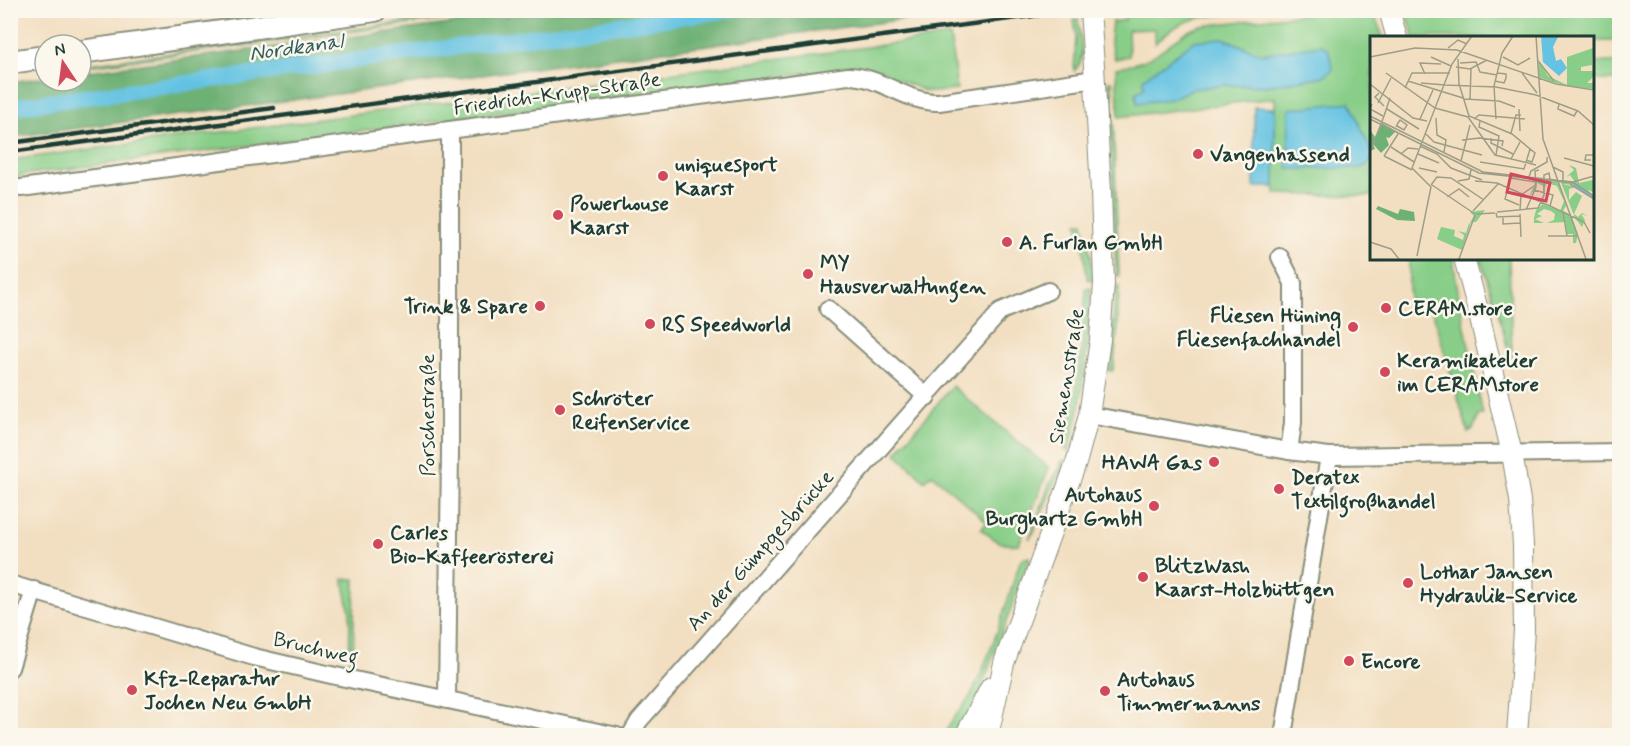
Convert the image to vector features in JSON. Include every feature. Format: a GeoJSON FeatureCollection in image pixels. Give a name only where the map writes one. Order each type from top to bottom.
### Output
{"type":"FeatureCollection","features":[{"type":"Feature","properties":{"kind":"main road"},"geometry":{"type":"LineString","coordinates":[[93,50],[375,10]]}},
{"type":"Feature","properties":{"kind":"main road"},"geometry":{"type":"LineString","coordinates":[[13,61],[33,58]]}},
{"type":"Feature","properties":{"kind":"street","name":"Siemensstraße"},"geometry":{"type":"LineString","coordinates":[[988,735],[1004,663],[1071,479],[1089,415],[1100,340],[1104,283],[1090,10]]}},
{"type":"Feature","properties":{"kind":"street","name":"Friedrich-Krupp-Straße"},"geometry":{"type":"LineString","coordinates":[[21,188],[848,76],[868,78],[928,102],[1095,79]]}},
{"type":"Feature","properties":{"kind":"street","name":"Porschestraße"},"geometry":{"type":"LineString","coordinates":[[447,700],[450,130]]}},
{"type":"Feature","properties":{"kind":"street"},"geometry":{"type":"LineString","coordinates":[[1280,257],[1293,283],[1293,423],[1289,451]]}},
{"type":"Feature","properties":{"kind":"street"},"geometry":{"type":"LineString","coordinates":[[1465,260],[1512,454],[1520,500],[1524,630],[1517,735]]}},
{"type":"Feature","properties":{"kind":"street","name":"An der Gümpgesbrücke"},"geometry":{"type":"LineString","coordinates":[[630,735],[639,721],[1001,311],[1048,291]]}},
{"type":"Feature","properties":{"kind":"street"},"geometry":{"type":"LineString","coordinates":[[828,309],[927,397]]}},
{"type":"Feature","properties":{"kind":"street"},"geometry":{"type":"LineString","coordinates":[[1089,415],[1289,451],[1329,456],[1620,452]]}},
{"type":"Feature","properties":{"kind":"street"},"geometry":{"type":"LineString","coordinates":[[1283,735],[1329,456]]}},
{"type":"Feature","properties":{"kind":"street","name":"Bruchweg"},"geometry":{"type":"LineString","coordinates":[[10,584],[254,657],[617,735]]}},
{"type":"Feature","properties":{"kind":"street"},"geometry":{"type":"LineString","coordinates":[[10,668],[34,590]]}},
{"type":"Feature","properties":{"kind":"street"},"geometry":{"type":"LineString","coordinates":[[966,735],[1004,663]]}},
{"type":"Feature","properties":{"kind":"green space"},"geometry":{"type":"Polygon","coordinates":[[[496,10],[511,11],[93,65],[93,63],[496,10]]]}},
{"type":"Feature","properties":{"kind":"green space"},"geometry":{"type":"Polygon","coordinates":[[[549,11],[967,11],[11,137],[11,82],[33,79],[33,93],[93,93],[93,70],[549,11]]]}},
{"type":"Feature","properties":{"kind":"green space"},"geometry":{"type":"Polygon","coordinates":[[[1257,11],[1214,15],[1183,23],[1155,43],[1155,29],[1128,30],[1129,56],[1115,59],[1110,41],[1112,22],[1125,20],[1124,13],[1257,11]]]}},
{"type":"Feature","properties":{"kind":"green space"},"geometry":{"type":"Polygon","coordinates":[[[1331,11],[1373,11],[1383,36],[1370,36],[1370,196],[1275,194],[1275,98],[1119,117],[1116,68],[1151,57],[1188,31],[1201,26],[1331,11]]]}},
{"type":"Feature","properties":{"kind":"green space"},"geometry":{"type":"Polygon","coordinates":[[[1406,11],[1619,11],[1619,41],[1594,41],[1594,36],[1414,36],[1406,11]]]}},
{"type":"Feature","properties":{"kind":"green space"},"geometry":{"type":"Polygon","coordinates":[[[1078,19],[1082,54],[1074,71],[1076,36],[1074,20],[1078,19]]]}},
{"type":"Feature","properties":{"kind":"green space"},"geometry":{"type":"Polygon","coordinates":[[[950,36],[957,90],[925,91],[879,73],[849,68],[21,175],[12,181],[10,160],[950,36]]]}},
{"type":"Feature","properties":{"kind":"green space"},"geometry":{"type":"Polygon","coordinates":[[[1596,62],[1619,62],[1619,80],[1599,80],[1594,77],[1596,62]]]}},
{"type":"Feature","properties":{"kind":"green space"},"geometry":{"type":"Polygon","coordinates":[[[1109,81],[1112,81],[1119,276],[1117,276],[1115,257],[1109,81]]]}},
{"type":"Feature","properties":{"kind":"green space"},"geometry":{"type":"Polygon","coordinates":[[[1078,222],[1083,222],[1091,257],[1092,280],[1087,279],[1078,222]]]}},
{"type":"Feature","properties":{"kind":"green space"},"geometry":{"type":"Polygon","coordinates":[[[1409,260],[1453,260],[1483,415],[1479,415],[1473,429],[1468,432],[1430,303],[1409,302],[1409,260]]]}},
{"type":"Feature","properties":{"kind":"green space"},"geometry":{"type":"Polygon","coordinates":[[[1481,260],[1509,260],[1512,358],[1510,358],[1481,260]]]}},
{"type":"Feature","properties":{"kind":"green space"},"geometry":{"type":"Polygon","coordinates":[[[1116,286],[1119,286],[1118,326],[1113,371],[1109,371],[1116,286]]]}},
{"type":"Feature","properties":{"kind":"green space"},"geometry":{"type":"Polygon","coordinates":[[[1086,288],[1091,288],[1088,340],[1080,405],[1069,452],[1065,450],[1079,370],[1086,288]]]}},
{"type":"Feature","properties":{"kind":"green space"},"geometry":{"type":"Polygon","coordinates":[[[952,386],[1049,468],[1019,544],[1002,543],[990,537],[981,529],[987,522],[932,474],[925,481],[896,453],[952,386]]]}},
{"type":"Feature","properties":{"kind":"green space"},"geometry":{"type":"Polygon","coordinates":[[[1062,461],[1067,461],[1064,470],[1055,481],[1029,539],[1050,482],[1059,470],[1062,461]]]}},
{"type":"Feature","properties":{"kind":"green space"},"geometry":{"type":"Polygon","coordinates":[[[1030,557],[975,705],[958,735],[946,735],[950,723],[969,698],[980,677],[1021,559],[1030,557]]]}},
{"type":"Feature","properties":{"kind":"green space"},"geometry":{"type":"Polygon","coordinates":[[[343,579],[355,579],[353,668],[349,667],[350,613],[343,579]]]}},
{"type":"Feature","properties":{"kind":"water"},"geometry":{"type":"Polygon","coordinates":[[[1223,38],[1261,54],[1321,45],[1328,49],[1333,69],[1325,76],[1267,86],[1224,85],[1192,89],[1171,99],[1137,103],[1136,93],[1144,88],[1143,79],[1194,41],[1223,38]]]}},
{"type":"Feature","properties":{"kind":"water"},"geometry":{"type":"Polygon","coordinates":[[[1350,102],[1370,148],[1369,164],[1359,168],[1288,169],[1289,109],[1350,102]]]}},
{"type":"Feature","properties":{"kind":"water"},"geometry":{"type":"Polygon","coordinates":[[[1254,107],[1275,108],[1275,187],[1254,187],[1254,107]]]}},
{"type":"Feature","properties":{"kind":"waterway","name":"Nordkanal"},"geometry":{"type":"LineString","coordinates":[[10,107],[730,10]]}},
{"type":"Feature","properties":{"kind":"railway"},"geometry":{"type":"LineString","coordinates":[[10,152],[1078,10]]}},
{"type":"Feature","properties":{"kind":"railway"},"geometry":{"type":"LineString","coordinates":[[10,143],[274,108]]}},
{"type":"Feature","properties":{"kind":"place","name":"Vangenhassend"},"geometry":{"type":"Point","coordinates":[1198,154]}},
{"type":"Feature","properties":{"kind":"place","name":"uniquesport Kaarst"},"geometry":{"type":"Point","coordinates":[663,176]}},
{"type":"Feature","properties":{"kind":"place","name":"Powerhouse Kaarst"},"geometry":{"type":"Point","coordinates":[558,215]}},
{"type":"Feature","properties":{"kind":"place","name":"A. Furlan GmbH"},"geometry":{"type":"Point","coordinates":[1007,242]}},
{"type":"Feature","properties":{"kind":"place","name":"MY Hausverwaltungen"},"geometry":{"type":"Point","coordinates":[808,274]}},
{"type":"Feature","properties":{"kind":"place","name":"Trink & Spare"},"geometry":{"type":"Point","coordinates":[540,306]}},
{"type":"Feature","properties":{"kind":"place","name":"CERAM.store"},"geometry":{"type":"Point","coordinates":[1386,308]}},
{"type":"Feature","properties":{"kind":"place","name":"RS Speedworld"},"geometry":{"type":"Point","coordinates":[650,324]}},
{"type":"Feature","properties":{"kind":"place","name":"Fliesen Hüning Fliesenfachhandel"},"geometry":{"type":"Point","coordinates":[1353,327]}},
{"type":"Feature","properties":{"kind":"place","name":"Keramikatelier im CERAMstore"},"geometry":{"type":"Point","coordinates":[1385,372]}},
{"type":"Feature","properties":{"kind":"place","name":"Schröter Reifenservice"},"geometry":{"type":"Point","coordinates":[560,410]}},
{"type":"Feature","properties":{"kind":"place","name":"HAWA Gas"},"geometry":{"type":"Point","coordinates":[1214,462]}},
{"type":"Feature","properties":{"kind":"place","name":"Deratex Textilgroßhandel"},"geometry":{"type":"Point","coordinates":[1279,489]}},
{"type":"Feature","properties":{"kind":"place","name":"Autohaus Burghartz GmbH"},"geometry":{"type":"Point","coordinates":[1154,506]}},
{"type":"Feature","properties":{"kind":"place","name":"Carles Bio-Kaffeerösterei"},"geometry":{"type":"Point","coordinates":[378,544]}},
{"type":"Feature","properties":{"kind":"place","name":"BlitzWash Kaarst-Holzbüttgen"},"geometry":{"type":"Point","coordinates":[1143,577]}},
{"type":"Feature","properties":{"kind":"place","name":"Lothar Jansen Hydraulik-Service"},"geometry":{"type":"Point","coordinates":[1408,583]}},
{"type":"Feature","properties":{"kind":"place","name":"Encore"},"geometry":{"type":"Point","coordinates":[1349,661]}},
{"type":"Feature","properties":{"kind":"place","name":"Kfz-Reparatur Jochen Neu GmbH"},"geometry":{"type":"Point","coordinates":[132,690]}},
{"type":"Feature","properties":{"kind":"place","name":"Autohaus Timmermanns"},"geometry":{"type":"Point","coordinates":[1105,691]}}]}
